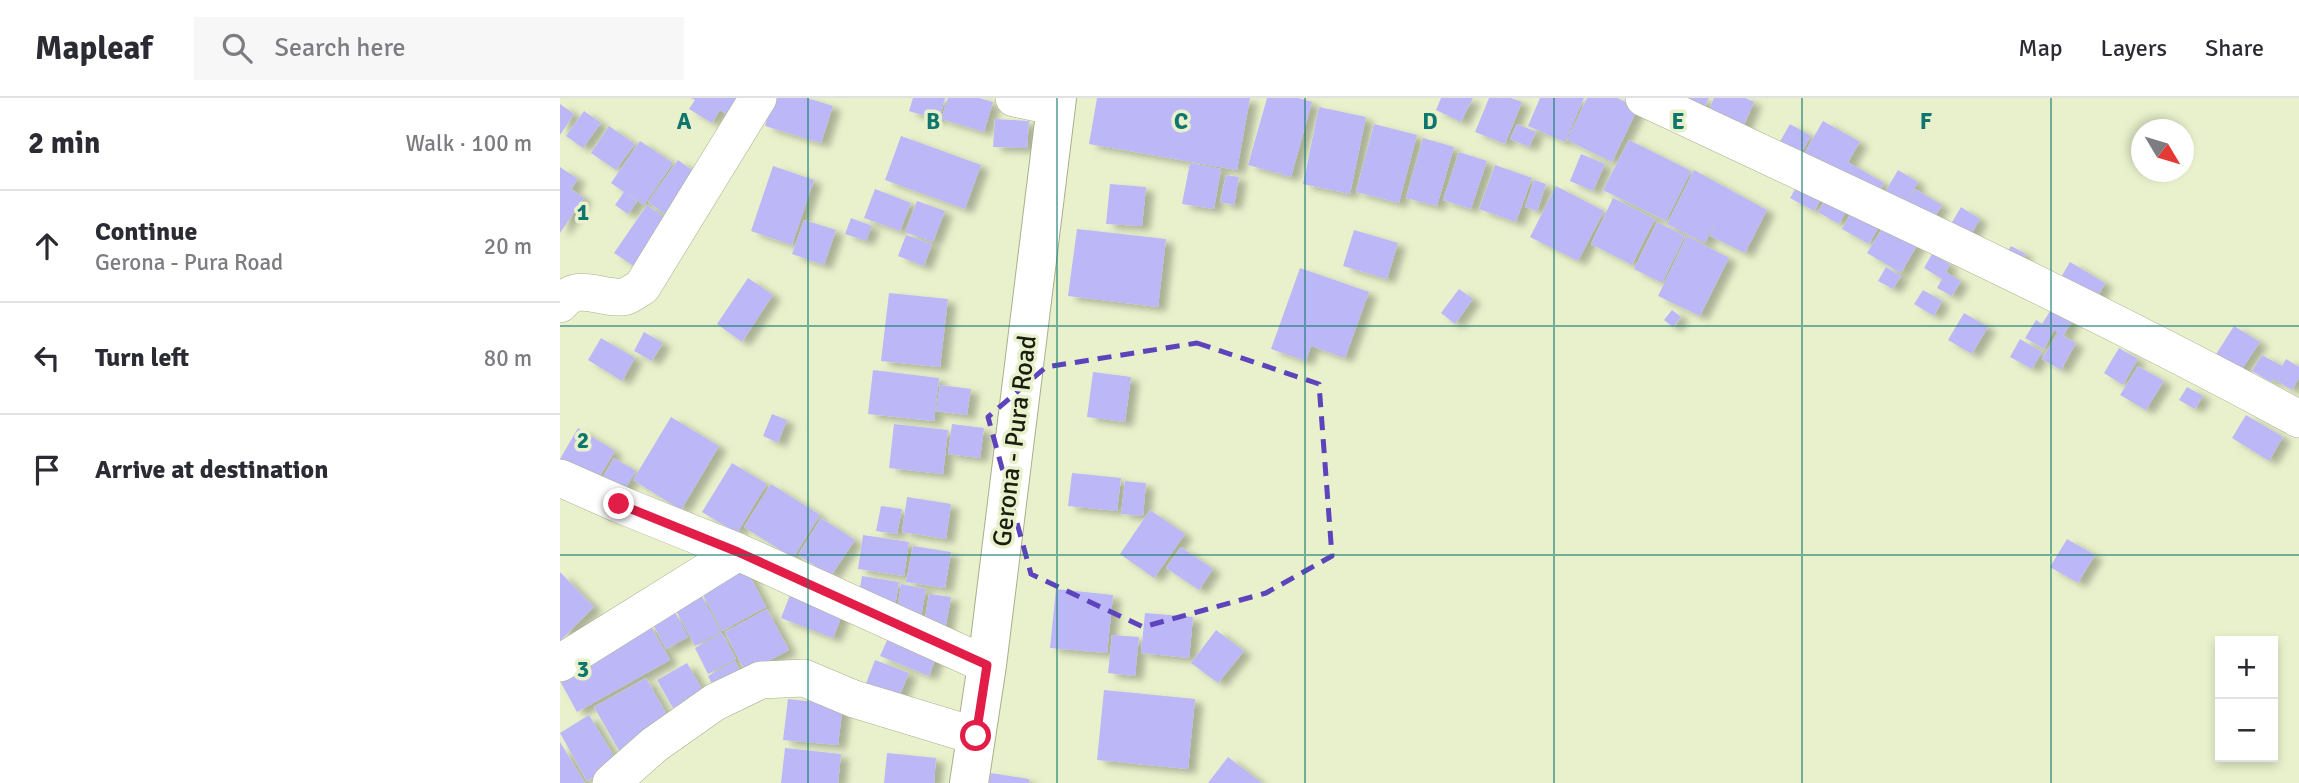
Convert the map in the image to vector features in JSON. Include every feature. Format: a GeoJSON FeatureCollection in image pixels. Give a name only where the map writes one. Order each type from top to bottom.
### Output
{"type":"FeatureCollection","features":[{"type":"Feature","properties":{"kind":"main road","name":"Gerona - Pura Road"},"geometry":{"type":"LineString","coordinates":[[969,783],[987,665],[1057,103]]}},
{"type":"Feature","properties":{"kind":"street"},"geometry":{"type":"LineString","coordinates":[[560,304],[565,297],[580,291],[624,297],[642,287],[758,98]]}},
{"type":"Feature","properties":{"kind":"street"},"geometry":{"type":"LineString","coordinates":[[1014,98],[1057,103]]}},
{"type":"Feature","properties":{"kind":"street"},"geometry":{"type":"LineString","coordinates":[[1644,98],[1896,216],[2208,369],[2299,419]]}},
{"type":"Feature","properties":{"kind":"street"},"geometry":{"type":"LineString","coordinates":[[560,478],[738,552],[987,665]]}},
{"type":"Feature","properties":{"kind":"street"},"geometry":{"type":"LineString","coordinates":[[560,663],[738,552]]}},
{"type":"Feature","properties":{"kind":"street"},"geometry":{"type":"LineString","coordinates":[[611,783],[654,745],[715,702],[761,680],[803,678],[854,699],[976,736]]}},
{"type":"Feature","properties":{"kind":"highlighted area"},"geometry":{"type":"Polygon","coordinates":[[[1197,343],[1319,384],[1332,556],[1266,593],[1143,627],[1031,574],[988,417],[1046,367],[1197,343]]]}},
{"type":"Feature","properties":{"kind":"building"},"geometry":{"type":"Polygon","coordinates":[[[691,98],[745,98],[732,118],[720,110],[712,123],[689,109],[695,100],[691,98]]]}},
{"type":"Feature","properties":{"kind":"building"},"geometry":{"type":"Polygon","coordinates":[[[773,98],[807,98],[833,106],[821,143],[765,126],[773,98]]]}},
{"type":"Feature","properties":{"kind":"building"},"geometry":{"type":"Polygon","coordinates":[[[913,98],[945,98],[939,120],[909,111],[913,98]]]}},
{"type":"Feature","properties":{"kind":"building"},"geometry":{"type":"Polygon","coordinates":[[[948,98],[979,98],[993,102],[984,132],[941,119],[948,98]]]}},
{"type":"Feature","properties":{"kind":"building"},"geometry":{"type":"Polygon","coordinates":[[[1097,98],[1250,98],[1237,170],[1089,144],[1097,98]]]}},
{"type":"Feature","properties":{"kind":"building"},"geometry":{"type":"Polygon","coordinates":[[[1267,98],[1298,98],[1312,102],[1291,177],[1248,165],[1267,98]]]}},
{"type":"Feature","properties":{"kind":"building"},"geometry":{"type":"Polygon","coordinates":[[[1441,98],[1473,98],[1461,122],[1436,110],[1441,98]]]}},
{"type":"Feature","properties":{"kind":"building"},"geometry":{"type":"Polygon","coordinates":[[[1489,98],[1511,98],[1522,102],[1505,144],[1475,132],[1489,98]]]}},
{"type":"Feature","properties":{"kind":"building"},"geometry":{"type":"Polygon","coordinates":[[[1540,98],[1584,98],[1565,142],[1528,126],[1540,98]]]}},
{"type":"Feature","properties":{"kind":"building"},"geometry":{"type":"Polygon","coordinates":[[[1587,98],[1617,98],[1638,108],[1612,162],[1567,140],[1587,98]]]}},
{"type":"Feature","properties":{"kind":"building"},"geometry":{"type":"Polygon","coordinates":[[[1679,98],[1709,98],[1700,117],[1679,98]]]}},
{"type":"Feature","properties":{"kind":"building"},"geometry":{"type":"Polygon","coordinates":[[[1714,98],[1745,98],[1754,102],[1742,130],[1707,115],[1714,98]]]}},
{"type":"Feature","properties":{"kind":"building"},"geometry":{"type":"Polygon","coordinates":[[[560,104],[574,114],[560,135],[560,104]]]}},
{"type":"Feature","properties":{"kind":"building"},"geometry":{"type":"Polygon","coordinates":[[[1319,107],[1366,117],[1350,194],[1303,184],[1319,107]]]}},
{"type":"Feature","properties":{"kind":"building"},"geometry":{"type":"Polygon","coordinates":[[[584,111],[601,123],[583,148],[566,136],[584,111]]]}},
{"type":"Feature","properties":{"kind":"building"},"geometry":{"type":"Polygon","coordinates":[[[995,119],[1029,121],[1027,148],[993,147],[995,119]]]}},
{"type":"Feature","properties":{"kind":"building"},"geometry":{"type":"Polygon","coordinates":[[[1823,121],[1860,142],[1848,162],[1884,183],[1873,204],[1798,164],[1823,121]]]}},
{"type":"Feature","properties":{"kind":"building"},"geometry":{"type":"Polygon","coordinates":[[[1374,124],[1417,135],[1399,203],[1356,192],[1374,124]]]}},
{"type":"Feature","properties":{"kind":"building"},"geometry":{"type":"Polygon","coordinates":[[[1517,124],[1536,132],[1529,147],[1510,139],[1517,124]]]}},
{"type":"Feature","properties":{"kind":"building"},"geometry":{"type":"Polygon","coordinates":[[[1790,124],[1811,136],[1799,157],[1778,145],[1790,124]]]}},
{"type":"Feature","properties":{"kind":"building"},"geometry":{"type":"Polygon","coordinates":[[[609,126],[635,144],[616,170],[591,153],[609,126]]]}},
{"type":"Feature","properties":{"kind":"building"},"geometry":{"type":"Polygon","coordinates":[[[901,136],[981,165],[965,209],[885,180],[901,136]]]}},
{"type":"Feature","properties":{"kind":"building"},"geometry":{"type":"Polygon","coordinates":[[[1423,138],[1454,147],[1437,206],[1406,198],[1423,138]]]}},
{"type":"Feature","properties":{"kind":"building"},"geometry":{"type":"Polygon","coordinates":[[[1629,140],[1691,171],[1666,221],[1603,190],[1629,140]]]}},
{"type":"Feature","properties":{"kind":"building"},"geometry":{"type":"Polygon","coordinates":[[[640,141],[673,163],[644,205],[627,194],[637,202],[628,214],[615,205],[624,192],[611,183],[640,141]]]}},
{"type":"Feature","properties":{"kind":"building"},"geometry":{"type":"Polygon","coordinates":[[[1459,152],[1487,161],[1471,209],[1443,200],[1459,152]]]}},
{"type":"Feature","properties":{"kind":"building"},"geometry":{"type":"Polygon","coordinates":[[[1581,154],[1605,164],[1593,191],[1570,181],[1581,154]]]}},
{"type":"Feature","properties":{"kind":"building"},"geometry":{"type":"Polygon","coordinates":[[[678,160],[704,179],[675,221],[648,202],[678,160]]]}},
{"type":"Feature","properties":{"kind":"building"},"geometry":{"type":"Polygon","coordinates":[[[1190,163],[1221,169],[1214,209],[1182,204],[1190,163]]]}},
{"type":"Feature","properties":{"kind":"building"},"geometry":{"type":"Polygon","coordinates":[[[1495,165],[1532,178],[1516,222],[1479,209],[1495,165]]]}},
{"type":"Feature","properties":{"kind":"building"},"geometry":{"type":"Polygon","coordinates":[[[773,166],[814,180],[792,245],[751,231],[773,166]]]}},
{"type":"Feature","properties":{"kind":"building"},"geometry":{"type":"Polygon","coordinates":[[[560,167],[578,179],[571,189],[584,198],[560,233],[560,167]]]}},
{"type":"Feature","properties":{"kind":"building"},"geometry":{"type":"Polygon","coordinates":[[[1694,170],[1767,210],[1745,253],[1710,236],[1717,220],[1705,243],[1667,224],[1694,170]]]}},
{"type":"Feature","properties":{"kind":"building"},"geometry":{"type":"Polygon","coordinates":[[[1898,170],[1918,182],[1904,206],[1915,189],[1942,205],[1927,230],[1880,201],[1898,170]]]}},
{"type":"Feature","properties":{"kind":"building"},"geometry":{"type":"Polygon","coordinates":[[[1226,175],[1239,177],[1234,205],[1220,202],[1226,175]]]}},
{"type":"Feature","properties":{"kind":"building"},"geometry":{"type":"Polygon","coordinates":[[[1803,175],[1827,189],[1814,211],[1790,198],[1803,175]]]}},
{"type":"Feature","properties":{"kind":"building"},"geometry":{"type":"Polygon","coordinates":[[[1534,180],[1546,184],[1537,211],[1525,207],[1534,180]]]}},
{"type":"Feature","properties":{"kind":"building"},"geometry":{"type":"Polygon","coordinates":[[[1110,184],[1146,187],[1142,226],[1106,224],[1110,184]]]}},
{"type":"Feature","properties":{"kind":"building"},"geometry":{"type":"Polygon","coordinates":[[[1556,186],[1604,211],[1578,261],[1530,237],[1556,186]]]}},
{"type":"Feature","properties":{"kind":"building"},"geometry":{"type":"Polygon","coordinates":[[[1832,187],[1853,199],[1839,224],[1818,212],[1832,187]]]}},
{"type":"Feature","properties":{"kind":"building"},"geometry":{"type":"Polygon","coordinates":[[[875,189],[911,203],[900,231],[864,218],[875,189]]]}},
{"type":"Feature","properties":{"kind":"building"},"geometry":{"type":"Polygon","coordinates":[[[1613,198],[1655,219],[1632,265],[1591,244],[1613,198]]]}},
{"type":"Feature","properties":{"kind":"building"},"geometry":{"type":"Polygon","coordinates":[[[1858,200],[1885,216],[1869,244],[1842,229],[1858,200]]]}},
{"type":"Feature","properties":{"kind":"building"},"geometry":{"type":"Polygon","coordinates":[[[917,201],[945,211],[933,242],[905,232],[917,201]]]}},
{"type":"Feature","properties":{"kind":"building"},"geometry":{"type":"Polygon","coordinates":[[[647,205],[673,223],[640,270],[614,253],[647,205]]]}},
{"type":"Feature","properties":{"kind":"building"},"geometry":{"type":"Polygon","coordinates":[[[1961,207],[1980,219],[1964,247],[1951,224],[1961,207]]]}},
{"type":"Feature","properties":{"kind":"building"},"geometry":{"type":"Polygon","coordinates":[[[851,218],[872,226],[866,241],[845,234],[851,218]]]}},
{"type":"Feature","properties":{"kind":"building"},"geometry":{"type":"Polygon","coordinates":[[[804,220],[836,230],[824,265],[792,254],[804,220]]]}},
{"type":"Feature","properties":{"kind":"building"},"geometry":{"type":"Polygon","coordinates":[[[1657,222],[1685,236],[1662,283],[1634,269],[1657,222]]]}},
{"type":"Feature","properties":{"kind":"building"},"geometry":{"type":"Polygon","coordinates":[[[1886,222],[1919,242],[1901,273],[1867,253],[1886,222]]]}},
{"type":"Feature","properties":{"kind":"building"},"geometry":{"type":"Polygon","coordinates":[[[1077,229],[1166,239],[1158,307],[1068,296],[1077,229]]]}},
{"type":"Feature","properties":{"kind":"building"},"geometry":{"type":"Polygon","coordinates":[[[1354,230],[1398,243],[1387,279],[1343,266],[1354,230]]]}},
{"type":"Feature","properties":{"kind":"building"},"geometry":{"type":"Polygon","coordinates":[[[906,235],[932,244],[924,266],[898,256],[906,235]]]}},
{"type":"Feature","properties":{"kind":"building"},"geometry":{"type":"Polygon","coordinates":[[[1687,236],[1729,258],[1700,316],[1658,296],[1687,236]]]}},
{"type":"Feature","properties":{"kind":"building"},"geometry":{"type":"Polygon","coordinates":[[[2011,246],[2026,254],[2016,270],[2001,262],[2011,246]]]}},
{"type":"Feature","properties":{"kind":"building"},"geometry":{"type":"Polygon","coordinates":[[[1932,254],[1950,264],[1946,272],[1961,281],[1952,296],[1937,288],[1942,279],[1924,268],[1932,254]]]}},
{"type":"Feature","properties":{"kind":"building"},"geometry":{"type":"Polygon","coordinates":[[[2070,262],[2105,283],[2090,310],[2054,289],[2070,262]]]}},
{"type":"Feature","properties":{"kind":"building"},"geometry":{"type":"Polygon","coordinates":[[[1886,267],[1901,276],[1893,289],[1878,281],[1886,267]]]}},
{"type":"Feature","properties":{"kind":"building"},"geometry":{"type":"Polygon","coordinates":[[[1300,268],[1369,292],[1345,358],[1311,346],[1306,361],[1271,349],[1300,268]]]}},
{"type":"Feature","properties":{"kind":"building"},"geometry":{"type":"Polygon","coordinates":[[[748,278],[773,295],[742,342],[717,324],[748,278]]]}},
{"type":"Feature","properties":{"kind":"building"},"geometry":{"type":"Polygon","coordinates":[[[1459,289],[1473,299],[1455,324],[1441,313],[1459,289]]]}},
{"type":"Feature","properties":{"kind":"building"},"geometry":{"type":"Polygon","coordinates":[[[1923,290],[1942,301],[1934,316],[1914,304],[1923,290]]]}},
{"type":"Feature","properties":{"kind":"building"},"geometry":{"type":"Polygon","coordinates":[[[889,293],[948,299],[940,367],[881,361],[889,293]]]}},
{"type":"Feature","properties":{"kind":"building"},"geometry":{"type":"Polygon","coordinates":[[[2052,308],[2073,320],[2063,336],[2076,343],[2061,370],[2042,359],[2058,332],[2054,330],[2044,349],[2025,338],[2036,320],[2042,324],[2052,308]]]}},
{"type":"Feature","properties":{"kind":"building"},"geometry":{"type":"Polygon","coordinates":[[[1672,310],[1681,317],[1673,327],[1664,320],[1672,310]]]}},
{"type":"Feature","properties":{"kind":"building"},"geometry":{"type":"Polygon","coordinates":[[[1964,313],[1988,327],[1972,354],[1948,340],[1964,313]]]}},
{"type":"Feature","properties":{"kind":"building"},"geometry":{"type":"Polygon","coordinates":[[[2234,326],[2260,342],[2234,381],[2208,367],[2234,326]]]}},
{"type":"Feature","properties":{"kind":"building"},"geometry":{"type":"Polygon","coordinates":[[[644,332],[663,343],[652,361],[634,351],[644,332]]]}},
{"type":"Feature","properties":{"kind":"building"},"geometry":{"type":"Polygon","coordinates":[[[601,338],[635,358],[622,381],[588,360],[601,338]]]}},
{"type":"Feature","properties":{"kind":"building"},"geometry":{"type":"Polygon","coordinates":[[[2020,339],[2042,352],[2032,369],[2010,357],[2020,339]]]}},
{"type":"Feature","properties":{"kind":"building"},"geometry":{"type":"Polygon","coordinates":[[[2119,348],[2138,359],[2123,385],[2104,373],[2119,348]]]}},
{"type":"Feature","properties":{"kind":"building"},"geometry":{"type":"Polygon","coordinates":[[[2262,355],[2282,366],[2286,359],[2299,367],[2299,378],[2292,390],[2252,371],[2262,355]]]}},
{"type":"Feature","properties":{"kind":"building"},"geometry":{"type":"Polygon","coordinates":[[[2138,366],[2164,381],[2146,410],[2120,395],[2138,366]]]}},
{"type":"Feature","properties":{"kind":"building"},"geometry":{"type":"Polygon","coordinates":[[[873,370],[939,378],[934,421],[868,414],[873,370]]]}},
{"type":"Feature","properties":{"kind":"building"},"geometry":{"type":"Polygon","coordinates":[[[1093,372],[1131,377],[1125,422],[1087,417],[1093,372]]]}},
{"type":"Feature","properties":{"kind":"building"},"geometry":{"type":"Polygon","coordinates":[[[940,385],[971,389],[967,415],[936,411],[940,385]]]}},
{"type":"Feature","properties":{"kind":"building"},"geometry":{"type":"Polygon","coordinates":[[[2187,387],[2203,396],[2195,409],[2179,400],[2187,387]]]}},
{"type":"Feature","properties":{"kind":"building"},"geometry":{"type":"Polygon","coordinates":[[[772,414],[787,420],[778,443],[763,436],[772,414]]]}},
{"type":"Feature","properties":{"kind":"building"},"geometry":{"type":"Polygon","coordinates":[[[2246,415],[2283,437],[2269,461],[2232,438],[2246,415]]]}},
{"type":"Feature","properties":{"kind":"building"},"geometry":{"type":"Polygon","coordinates":[[[671,417],[719,446],[681,510],[633,480],[671,417]]]}},
{"type":"Feature","properties":{"kind":"building"},"geometry":{"type":"Polygon","coordinates":[[[894,424],[948,430],[943,474],[889,468],[894,424]]]}},
{"type":"Feature","properties":{"kind":"building"},"geometry":{"type":"Polygon","coordinates":[[[952,424],[984,428],[980,458],[948,454],[952,424]]]}},
{"type":"Feature","properties":{"kind":"building"},"geometry":{"type":"Polygon","coordinates":[[[578,428],[615,451],[597,481],[560,459],[578,428]]]}},
{"type":"Feature","properties":{"kind":"building"},"geometry":{"type":"Polygon","coordinates":[[[614,458],[636,471],[621,495],[600,482],[614,458]]]}},
{"type":"Feature","properties":{"kind":"building"},"geometry":{"type":"Polygon","coordinates":[[[732,463],[767,484],[737,533],[702,512],[732,463]]]}},
{"type":"Feature","properties":{"kind":"building"},"geometry":{"type":"Polygon","coordinates":[[[1072,473],[1121,478],[1117,511],[1068,506],[1072,473]]]}},
{"type":"Feature","properties":{"kind":"building"},"geometry":{"type":"Polygon","coordinates":[[[1125,481],[1146,483],[1143,516],[1121,514],[1125,481]]]}},
{"type":"Feature","properties":{"kind":"building"},"geometry":{"type":"Polygon","coordinates":[[[771,484],[820,515],[793,558],[744,527],[771,484]]]}},
{"type":"Feature","properties":{"kind":"building"},"geometry":{"type":"Polygon","coordinates":[[[907,497],[951,504],[946,539],[902,532],[907,497]]]}},
{"type":"Feature","properties":{"kind":"building"},"geometry":{"type":"Polygon","coordinates":[[[881,506],[902,509],[897,534],[876,531],[881,506]]]}},
{"type":"Feature","properties":{"kind":"building"},"geometry":{"type":"Polygon","coordinates":[[[1150,510],[1185,534],[1154,578],[1120,554],[1150,510]]]}},
{"type":"Feature","properties":{"kind":"building"},"geometry":{"type":"Polygon","coordinates":[[[821,518],[855,540],[831,576],[798,555],[821,518]]]}},
{"type":"Feature","properties":{"kind":"building"},"geometry":{"type":"Polygon","coordinates":[[[863,535],[909,542],[904,576],[858,569],[863,535]]]}},
{"type":"Feature","properties":{"kind":"building"},"geometry":{"type":"Polygon","coordinates":[[[2067,539],[2095,555],[2078,583],[2050,567],[2067,539]]]}},
{"type":"Feature","properties":{"kind":"building"},"geometry":{"type":"Polygon","coordinates":[[[913,546],[951,552],[945,588],[906,582],[913,546]]]}},
{"type":"Feature","properties":{"kind":"building"},"geometry":{"type":"Polygon","coordinates":[[[1181,547],[1213,569],[1199,590],[1166,568],[1181,547]]]}},
{"type":"Feature","properties":{"kind":"building"},"geometry":{"type":"Polygon","coordinates":[[[742,561],[766,607],[722,631],[698,585],[742,561]]]}},
{"type":"Feature","properties":{"kind":"building"},"geometry":{"type":"Polygon","coordinates":[[[560,572],[594,607],[560,641],[560,572]]]}},
{"type":"Feature","properties":{"kind":"building"},"geometry":{"type":"Polygon","coordinates":[[[862,576],[899,582],[894,612],[857,605],[862,576]]]}},
{"type":"Feature","properties":{"kind":"building"},"geometry":{"type":"Polygon","coordinates":[[[901,584],[926,589],[919,627],[895,623],[901,584]]]}},
{"type":"Feature","properties":{"kind":"building"},"geometry":{"type":"Polygon","coordinates":[[[1056,589],[1113,595],[1107,653],[1050,648],[1056,589]]]}},
{"type":"Feature","properties":{"kind":"building"},"geometry":{"type":"Polygon","coordinates":[[[792,590],[844,610],[833,638],[781,618],[792,590]]]}},
{"type":"Feature","properties":{"kind":"building"},"geometry":{"type":"Polygon","coordinates":[[[700,593],[721,632],[695,646],[674,607],[700,593]]]}},
{"type":"Feature","properties":{"kind":"building"},"geometry":{"type":"Polygon","coordinates":[[[929,594],[951,597],[944,636],[923,632],[929,594]]]}},
{"type":"Feature","properties":{"kind":"building"},"geometry":{"type":"Polygon","coordinates":[[[767,609],[789,650],[746,673],[725,632],[767,609]]]}},
{"type":"Feature","properties":{"kind":"building"},"geometry":{"type":"Polygon","coordinates":[[[675,612],[688,637],[666,649],[653,624],[675,612]]]}},
{"type":"Feature","properties":{"kind":"building"},"geometry":{"type":"Polygon","coordinates":[[[1145,613],[1193,617],[1189,658],[1141,653],[1145,613]]]}},
{"type":"Feature","properties":{"kind":"building"},"geometry":{"type":"Polygon","coordinates":[[[649,623],[670,660],[577,712],[560,681],[560,674],[649,623]]]}},
{"type":"Feature","properties":{"kind":"building"},"geometry":{"type":"Polygon","coordinates":[[[893,627],[940,647],[929,676],[880,656],[893,627]]]}},
{"type":"Feature","properties":{"kind":"building"},"geometry":{"type":"Polygon","coordinates":[[[1216,630],[1244,651],[1218,683],[1191,663],[1216,630]]]}},
{"type":"Feature","properties":{"kind":"building"},"geometry":{"type":"Polygon","coordinates":[[[722,633],[736,659],[708,674],[695,648],[722,633]]]}},
{"type":"Feature","properties":{"kind":"building"},"geometry":{"type":"Polygon","coordinates":[[[1112,635],[1139,637],[1135,676],[1108,673],[1112,635]]]}},
{"type":"Feature","properties":{"kind":"building"},"geometry":{"type":"Polygon","coordinates":[[[875,660],[909,673],[895,707],[862,694],[875,660]]]}},
{"type":"Feature","properties":{"kind":"building"},"geometry":{"type":"Polygon","coordinates":[[[735,661],[742,675],[715,690],[708,676],[735,661]]]}},
{"type":"Feature","properties":{"kind":"building"},"geometry":{"type":"Polygon","coordinates":[[[687,663],[703,691],[673,708],[657,680],[687,663]]]}},
{"type":"Feature","properties":{"kind":"building"},"geometry":{"type":"Polygon","coordinates":[[[646,678],[671,722],[620,752],[594,707],[646,678]]]}},
{"type":"Feature","properties":{"kind":"building"},"geometry":{"type":"Polygon","coordinates":[[[1104,690],[1195,699],[1188,769],[1097,760],[1104,690]]]}},
{"type":"Feature","properties":{"kind":"building"},"geometry":{"type":"Polygon","coordinates":[[[788,699],[843,705],[838,745],[783,740],[788,699]]]}},
{"type":"Feature","properties":{"kind":"building"},"geometry":{"type":"Polygon","coordinates":[[[589,715],[618,763],[587,781],[560,733],[589,715]]]}},
{"type":"Feature","properties":{"kind":"building"},"geometry":{"type":"Polygon","coordinates":[[[560,742],[585,783],[560,783],[560,742]]]}},
{"type":"Feature","properties":{"kind":"building"},"geometry":{"type":"Polygon","coordinates":[[[785,748],[841,754],[838,783],[781,783],[785,748]]]}},
{"type":"Feature","properties":{"kind":"building"},"geometry":{"type":"Polygon","coordinates":[[[887,753],[936,758],[934,783],[884,783],[887,753]]]}},
{"type":"Feature","properties":{"kind":"building"},"geometry":{"type":"Polygon","coordinates":[[[1228,757],[1262,783],[1208,783],[1228,757]]]}},
{"type":"Feature","properties":{"kind":"building"},"geometry":{"type":"Polygon","coordinates":[[[991,773],[1029,779],[1029,783],[989,783],[991,773]]]}},
{"type":"Feature","properties":{"kind":"route"},"geometry":{"type":"LineString","coordinates":[[619,504],[738,552],[987,665],[976,736]]}}]}
